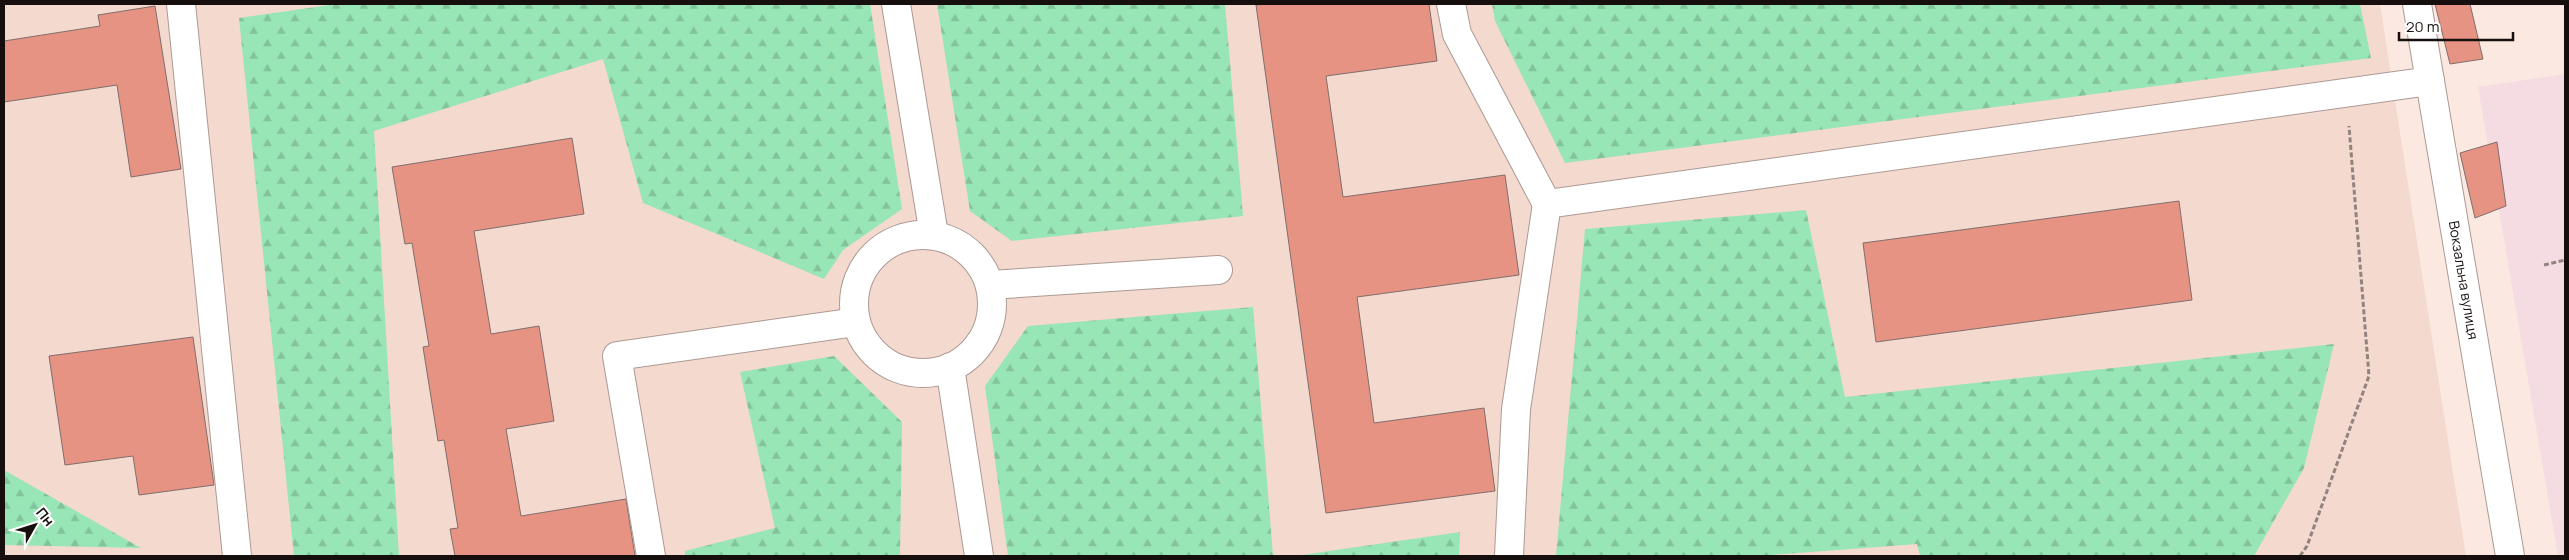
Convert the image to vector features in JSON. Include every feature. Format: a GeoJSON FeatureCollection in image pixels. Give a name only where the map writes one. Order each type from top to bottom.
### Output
{"type":"FeatureCollection","features":[{"type":"Feature","properties":{"kind":"street"},"geometry":{"type":"LineString","coordinates":[[181,4],[237,556]]}},
{"type":"Feature","properties":{"kind":"street"},"geometry":{"type":"LineString","coordinates":[[896,4],[934,235]]}},
{"type":"Feature","properties":{"kind":"street"},"geometry":{"type":"LineString","coordinates":[[1451,4],[1457,34],[1547,204],[1516,409],[1509,556]]}},
{"type":"Feature","properties":{"kind":"street","name":"Вокзальна вулиця"},"geometry":{"type":"LineString","coordinates":[[2417,4],[2510,556]]}},
{"type":"Feature","properties":{"kind":"street"},"geometry":{"type":"LineString","coordinates":[[1547,204],[2430,81]]}},
{"type":"Feature","properties":{"kind":"street"},"geometry":{"type":"LineString","coordinates":[[915,234],[934,235],[953,241],[970,252],[982,267],[990,285],[992,305],[989,325],[968,357],[950,367],[925,372],[912,372],[893,366],[877,355],[864,340],[856,322],[854,302],[857,282],[866,265],[878,250],[896,240],[915,234]]}},
{"type":"Feature","properties":{"kind":"street"},"geometry":{"type":"LineString","coordinates":[[990,285],[1218,270]]}},
{"type":"Feature","properties":{"kind":"street"},"geometry":{"type":"LineString","coordinates":[[651,556],[617,356],[856,322]]}},
{"type":"Feature","properties":{"kind":"street"},"geometry":{"type":"LineString","coordinates":[[950,367],[979,556]]}},
{"type":"Feature","properties":{"kind":"path"},"geometry":{"type":"LineString","coordinates":[[2300,556],[2307,546],[2369,376],[2346,93]]}},
{"type":"Feature","properties":{"kind":"path"},"geometry":{"type":"LineString","coordinates":[[2544,266],[2565,260]]}},
{"type":"Feature","properties":{"kind":"shaded area"},"geometry":{"type":"Polygon","coordinates":[[[4,4],[2380,4],[2466,556],[4,556],[4,4]]]}},
{"type":"Feature","properties":{"kind":"shaded area"},"geometry":{"type":"Polygon","coordinates":[[[2565,74],[2565,556],[2558,556],[2478,87],[2565,74]]]}},
{"type":"Feature","properties":{"kind":"green space"},"geometry":{"type":"Polygon","coordinates":[[[337,4],[870,4],[902,209],[843,250],[824,279],[643,203],[603,59],[374,131],[399,556],[294,556],[239,18],[337,4]]]}},
{"type":"Feature","properties":{"kind":"green space"},"geometry":{"type":"Polygon","coordinates":[[[937,4],[1225,4],[1243,216],[1012,241],[970,211],[937,4]]]}},
{"type":"Feature","properties":{"kind":"green space"},"geometry":{"type":"Polygon","coordinates":[[[1492,4],[2360,4],[2371,58],[1565,163],[1495,21],[1492,4]]]}},
{"type":"Feature","properties":{"kind":"green space"},"geometry":{"type":"Polygon","coordinates":[[[1806,210],[1845,397],[2334,344],[2304,468],[2254,556],[1920,556],[1917,544],[1758,556],[1556,556],[1585,229],[1806,210]]]}},
{"type":"Feature","properties":{"kind":"green space"},"geometry":{"type":"Polygon","coordinates":[[[1253,307],[1273,556],[1008,556],[985,386],[1028,326],[1253,307]]]}},
{"type":"Feature","properties":{"kind":"green space"},"geometry":{"type":"Polygon","coordinates":[[[834,356],[902,422],[900,556],[685,556],[685,551],[775,528],[740,372],[834,356]]]}},
{"type":"Feature","properties":{"kind":"green space"},"geometry":{"type":"Polygon","coordinates":[[[4,470],[141,548],[4,545],[4,470]]]}},
{"type":"Feature","properties":{"kind":"green space"},"geometry":{"type":"Polygon","coordinates":[[[1460,532],[1459,556],[1295,556],[1460,532]]]}},
{"type":"Feature","properties":{"kind":"building"},"geometry":{"type":"Polygon","coordinates":[[[1429,4],[1437,61],[1326,76],[1343,197],[1505,175],[1519,275],[1357,297],[1374,423],[1484,408],[1495,491],[1326,513],[1256,5],[1429,4]]]}},
{"type":"Feature","properties":{"kind":"building"},"geometry":{"type":"Polygon","coordinates":[[[2435,4],[2470,4],[2483,59],[2450,64],[2435,4]]]}},
{"type":"Feature","properties":{"kind":"building"},"geometry":{"type":"Polygon","coordinates":[[[155,6],[181,169],[131,177],[117,85],[4,102],[4,41],[100,26],[98,15],[155,6]]]}},
{"type":"Feature","properties":{"kind":"building"},"geometry":{"type":"Polygon","coordinates":[[[572,138],[584,214],[474,231],[491,334],[539,326],[554,421],[506,429],[521,516],[626,499],[635,556],[455,556],[450,529],[458,528],[444,440],[438,441],[423,347],[429,346],[412,243],[405,244],[392,167],[572,138]]]}},
{"type":"Feature","properties":{"kind":"building"},"geometry":{"type":"Polygon","coordinates":[[[2497,142],[2506,206],[2475,218],[2460,153],[2497,142]]]}},
{"type":"Feature","properties":{"kind":"building"},"geometry":{"type":"Polygon","coordinates":[[[2179,201],[2192,300],[1876,342],[1863,243],[2179,201]]]}},
{"type":"Feature","properties":{"kind":"building"},"geometry":{"type":"Polygon","coordinates":[[[193,337],[214,485],[139,495],[133,456],[65,465],[49,356],[193,337]]]}}]}
